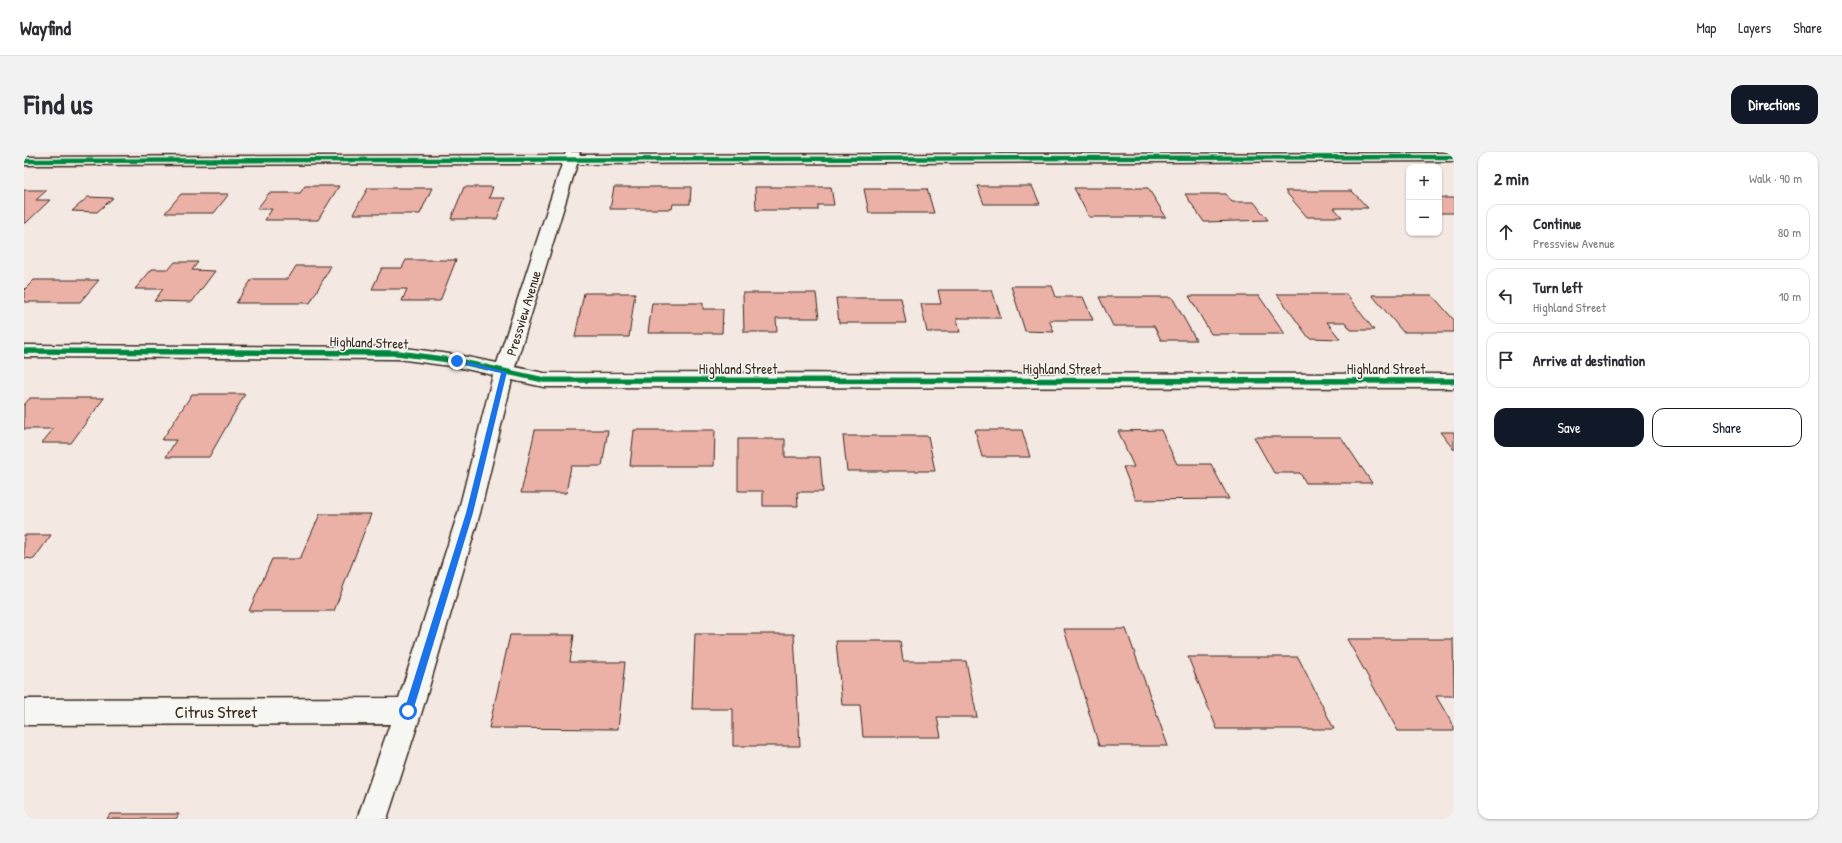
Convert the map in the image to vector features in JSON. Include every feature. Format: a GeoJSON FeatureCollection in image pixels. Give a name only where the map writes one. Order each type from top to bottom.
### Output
{"type":"FeatureCollection","features":[{"type":"Feature","properties":{"kind":"street"},"geometry":{"type":"LineString","coordinates":[[24,161],[571,156],[1454,157]]}},
{"type":"Feature","properties":{"kind":"street","name":"Pressview Avenue"},"geometry":{"type":"LineString","coordinates":[[372,819],[408,711],[469,513],[504,372],[571,156]]}},
{"type":"Feature","properties":{"kind":"street","name":"Highland Street"},"geometry":{"type":"LineString","coordinates":[[24,351],[398,354],[457,361],[544,380],[1454,380]]}},
{"type":"Feature","properties":{"kind":"street","name":"Citrus Street"},"geometry":{"type":"LineString","coordinates":[[24,712],[408,711]]}},
{"type":"Feature","properties":{"kind":"building"},"geometry":{"type":"Polygon","coordinates":[[[305,186],[339,186],[318,220],[265,220],[272,209],[257,209],[269,193],[300,193],[305,186]]]}},
{"type":"Feature","properties":{"kind":"building"},"geometry":{"type":"Polygon","coordinates":[[[977,186],[1032,186],[1040,204],[984,204],[977,186]]]}},
{"type":"Feature","properties":{"kind":"building"},"geometry":{"type":"Polygon","coordinates":[[[464,187],[493,187],[489,198],[505,198],[497,219],[451,219],[464,187]]]}},
{"type":"Feature","properties":{"kind":"building"},"geometry":{"type":"Polygon","coordinates":[[[614,187],[691,187],[690,204],[673,204],[672,209],[610,209],[614,187]]]}},
{"type":"Feature","properties":{"kind":"building"},"geometry":{"type":"Polygon","coordinates":[[[755,187],[831,187],[834,205],[818,205],[818,210],[756,210],[755,187]]]}},
{"type":"Feature","properties":{"kind":"building"},"geometry":{"type":"Polygon","coordinates":[[[368,188],[432,188],[420,214],[353,214],[368,188]]]}},
{"type":"Feature","properties":{"kind":"building"},"geometry":{"type":"Polygon","coordinates":[[[1074,188],[1148,188],[1166,217],[1089,217],[1074,188]]]}},
{"type":"Feature","properties":{"kind":"building"},"geometry":{"type":"Polygon","coordinates":[[[864,189],[927,189],[934,213],[869,213],[864,189]]]}},
{"type":"Feature","properties":{"kind":"building"},"geometry":{"type":"Polygon","coordinates":[[[24,190],[47,190],[36,200],[50,200],[26,223],[24,223],[24,190]]]}},
{"type":"Feature","properties":{"kind":"building"},"geometry":{"type":"Polygon","coordinates":[[[1285,191],[1352,191],[1368,208],[1334,208],[1342,217],[1307,217],[1285,191]]]}},
{"type":"Feature","properties":{"kind":"building"},"geometry":{"type":"Polygon","coordinates":[[[181,194],[229,194],[214,213],[165,213],[181,194]]]}},
{"type":"Feature","properties":{"kind":"building"},"geometry":{"type":"Polygon","coordinates":[[[1185,194],[1226,194],[1232,202],[1254,202],[1268,220],[1204,222],[1185,194]]]}},
{"type":"Feature","properties":{"kind":"building"},"geometry":{"type":"Polygon","coordinates":[[[88,197],[113,198],[97,212],[72,211],[88,197]]]}},
{"type":"Feature","properties":{"kind":"building"},"geometry":{"type":"Polygon","coordinates":[[[1442,197],[1454,198],[1454,213],[1442,213],[1442,197]]]}},
{"type":"Feature","properties":{"kind":"building"},"geometry":{"type":"Polygon","coordinates":[[[406,260],[456,260],[440,301],[402,301],[407,289],[372,289],[382,268],[402,268],[406,260]]]}},
{"type":"Feature","properties":{"kind":"building"},"geometry":{"type":"Polygon","coordinates":[[[175,262],[198,262],[192,270],[215,271],[192,302],[154,301],[163,289],[135,289],[152,269],[169,269],[175,262]]]}},
{"type":"Feature","properties":{"kind":"building"},"geometry":{"type":"Polygon","coordinates":[[[296,266],[331,266],[310,303],[236,303],[252,279],[288,279],[296,266]]]}},
{"type":"Feature","properties":{"kind":"building"},"geometry":{"type":"Polygon","coordinates":[[[34,280],[99,280],[80,302],[24,302],[24,290],[34,280]]]}},
{"type":"Feature","properties":{"kind":"building"},"geometry":{"type":"Polygon","coordinates":[[[1011,286],[1052,286],[1056,297],[1083,297],[1093,320],[1049,320],[1054,332],[1025,331],[1011,286]]]}},
{"type":"Feature","properties":{"kind":"building"},"geometry":{"type":"Polygon","coordinates":[[[938,290],[992,290],[1001,318],[957,318],[960,332],[927,332],[921,304],[941,304],[938,290]]]}},
{"type":"Feature","properties":{"kind":"building"},"geometry":{"type":"Polygon","coordinates":[[[584,293],[635,293],[629,337],[575,337],[584,293]]]}},
{"type":"Feature","properties":{"kind":"building"},"geometry":{"type":"Polygon","coordinates":[[[743,293],[816,293],[819,318],[776,318],[777,332],[744,332],[743,293]]]}},
{"type":"Feature","properties":{"kind":"building"},"geometry":{"type":"Polygon","coordinates":[[[1277,294],[1346,294],[1374,330],[1351,330],[1345,322],[1327,322],[1340,339],[1309,338],[1277,294]]]}},
{"type":"Feature","properties":{"kind":"building"},"geometry":{"type":"Polygon","coordinates":[[[1372,295],[1432,295],[1454,320],[1454,332],[1403,332],[1372,295]]]}},
{"type":"Feature","properties":{"kind":"building"},"geometry":{"type":"Polygon","coordinates":[[[1189,296],[1259,296],[1285,334],[1211,334],[1189,296]]]}},
{"type":"Feature","properties":{"kind":"building"},"geometry":{"type":"Polygon","coordinates":[[[1099,297],[1172,297],[1196,340],[1161,340],[1154,326],[1113,326],[1099,297]]]}},
{"type":"Feature","properties":{"kind":"building"},"geometry":{"type":"Polygon","coordinates":[[[836,298],[901,298],[906,323],[839,323],[836,298]]]}},
{"type":"Feature","properties":{"kind":"building"},"geometry":{"type":"Polygon","coordinates":[[[652,303],[703,303],[703,309],[723,309],[722,333],[648,333],[652,303]]]}},
{"type":"Feature","properties":{"kind":"building"},"geometry":{"type":"Polygon","coordinates":[[[192,394],[245,394],[209,457],[166,457],[176,440],[162,440],[192,394]]]}},
{"type":"Feature","properties":{"kind":"building"},"geometry":{"type":"Polygon","coordinates":[[[30,398],[104,398],[71,443],[42,443],[53,429],[24,429],[24,405],[30,398]]]}},
{"type":"Feature","properties":{"kind":"building"},"geometry":{"type":"Polygon","coordinates":[[[535,430],[608,430],[602,466],[571,466],[566,493],[521,493],[535,430]]]}},
{"type":"Feature","properties":{"kind":"building"},"geometry":{"type":"Polygon","coordinates":[[[634,430],[715,430],[714,466],[630,466],[634,430]]]}},
{"type":"Feature","properties":{"kind":"building"},"geometry":{"type":"Polygon","coordinates":[[[975,430],[1022,430],[1030,457],[982,457],[975,430]]]}},
{"type":"Feature","properties":{"kind":"building"},"geometry":{"type":"Polygon","coordinates":[[[1161,430],[1177,464],[1211,464],[1229,499],[1136,500],[1123,467],[1134,467],[1118,431],[1161,430]]]}},
{"type":"Feature","properties":{"kind":"building"},"geometry":{"type":"Polygon","coordinates":[[[1440,432],[1454,432],[1454,450],[1440,432]]]}},
{"type":"Feature","properties":{"kind":"building"},"geometry":{"type":"Polygon","coordinates":[[[843,436],[928,436],[935,471],[847,471],[843,436]]]}},
{"type":"Feature","properties":{"kind":"building"},"geometry":{"type":"Polygon","coordinates":[[[1254,437],[1341,437],[1372,483],[1306,483],[1300,473],[1274,473],[1254,437]]]}},
{"type":"Feature","properties":{"kind":"building"},"geometry":{"type":"Polygon","coordinates":[[[738,439],[785,439],[785,457],[820,457],[823,492],[797,492],[798,506],[763,506],[763,491],[738,491],[738,439]]]}},
{"type":"Feature","properties":{"kind":"building"},"geometry":{"type":"Polygon","coordinates":[[[320,514],[371,514],[334,611],[249,611],[272,559],[300,559],[320,514]]]}},
{"type":"Feature","properties":{"kind":"building"},"geometry":{"type":"Polygon","coordinates":[[[24,535],[51,535],[34,559],[24,558],[24,535]]]}},
{"type":"Feature","properties":{"kind":"building"},"geometry":{"type":"Polygon","coordinates":[[[1064,629],[1126,629],[1168,746],[1099,746],[1064,629]]]}},
{"type":"Feature","properties":{"kind":"building"},"geometry":{"type":"Polygon","coordinates":[[[695,634],[794,634],[800,746],[733,746],[733,709],[692,709],[695,634]]]}},
{"type":"Feature","properties":{"kind":"building"},"geometry":{"type":"Polygon","coordinates":[[[510,635],[574,635],[570,662],[625,662],[618,729],[489,728],[510,635]]]}},
{"type":"Feature","properties":{"kind":"building"},"geometry":{"type":"Polygon","coordinates":[[[1347,639],[1453,639],[1454,696],[1436,696],[1454,727],[1454,731],[1398,731],[1347,639]]]}},
{"type":"Feature","properties":{"kind":"building"},"geometry":{"type":"Polygon","coordinates":[[[836,641],[900,641],[903,661],[966,661],[977,717],[937,717],[941,737],[863,737],[860,705],[842,705],[836,641]]]}},
{"type":"Feature","properties":{"kind":"building"},"geometry":{"type":"Polygon","coordinates":[[[1188,657],[1298,657],[1334,729],[1217,729],[1188,657]]]}},
{"type":"Feature","properties":{"kind":"building"},"geometry":{"type":"Polygon","coordinates":[[[110,814],[179,814],[176,819],[107,819],[110,814]]]}},
{"type":"Feature","properties":{"kind":"cycle path"},"geometry":{"type":"LineString","coordinates":[[24,161],[1454,157]]}},
{"type":"Feature","properties":{"kind":"cycle path"},"geometry":{"type":"LineString","coordinates":[[24,351],[398,353],[457,361],[544,380],[1454,381]]}},
{"type":"Feature","properties":{"kind":"route"},"geometry":{"type":"LineString","coordinates":[[408,711],[469,513],[504,372],[457,361]]}}]}
